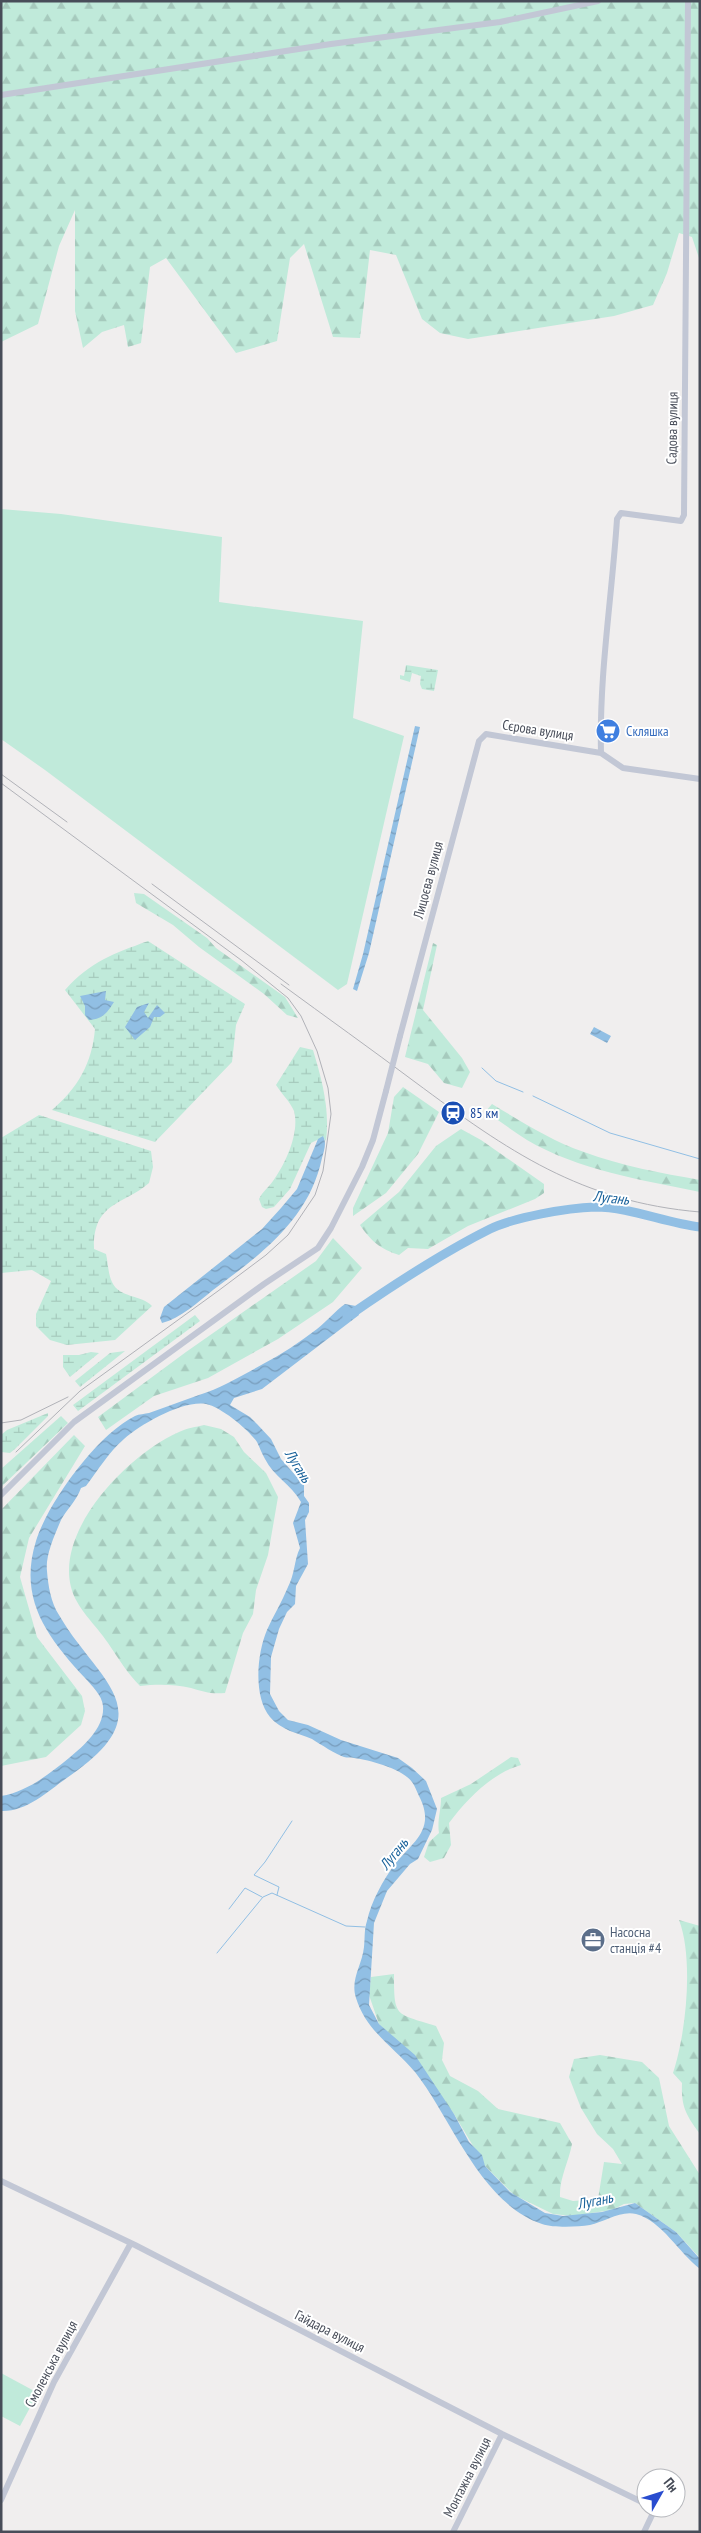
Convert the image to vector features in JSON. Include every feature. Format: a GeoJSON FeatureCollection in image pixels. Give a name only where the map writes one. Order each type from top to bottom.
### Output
{"type":"FeatureCollection","features":[{"type":"Feature","properties":{"kind":"street"},"geometry":{"type":"LineString","coordinates":[[1,95],[331,44],[500,22],[598,1]]}},
{"type":"Feature","properties":{"kind":"street","name":"Садова вулиця"},"geometry":{"type":"LineString","coordinates":[[601,753],[605,641],[614,569],[617,518],[621,513],[681,521],[684,515],[688,1]]}},
{"type":"Feature","properties":{"kind":"street","name":"Сєрова вулиця"},"geometry":{"type":"LineString","coordinates":[[486,734],[601,753],[622,768],[700,779]]}},
{"type":"Feature","properties":{"kind":"street","name":"Лицоєва вулиця"},"geometry":{"type":"LineString","coordinates":[[1,1495],[74,1422],[264,1284],[318,1248],[331,1228],[362,1167],[373,1140],[479,741],[486,734]]}},
{"type":"Feature","properties":{"kind":"street","name":"Гайдара вулиця"},"geometry":{"type":"LineString","coordinates":[[1,2181],[131,2243],[502,2434],[636,2499]]}},
{"type":"Feature","properties":{"kind":"street","name":"Смоленська вулиця"},"geometry":{"type":"LineString","coordinates":[[1,2500],[54,2382],[131,2243]]}},
{"type":"Feature","properties":{"kind":"street","name":"Монтажна вулиця"},"geometry":{"type":"LineString","coordinates":[[453,2532],[502,2434]]}},
{"type":"Feature","properties":{"kind":"street"},"geometry":{"type":"LineString","coordinates":[[644,2532],[649,2518]]}},
{"type":"Feature","properties":{"kind":"green space"},"geometry":{"type":"Polygon","coordinates":[[[1,1],[700,1],[700,261],[692,237],[679,233],[667,273],[653,305],[614,316],[468,339],[440,333],[422,319],[396,255],[370,250],[360,338],[333,337],[304,244],[290,258],[277,341],[236,353],[166,258],[150,267],[141,343],[128,347],[124,325],[102,332],[83,348],[75,311],[75,210],[59,246],[38,324],[1,342],[1,1]]]}},
{"type":"Feature","properties":{"kind":"green space"},"geometry":{"type":"Polygon","coordinates":[[[1,509],[61,514],[222,537],[219,602],[363,621],[353,718],[404,736],[347,984],[338,990],[1,739],[1,509]]]}},
{"type":"Feature","properties":{"kind":"green space"},"geometry":{"type":"Polygon","coordinates":[[[406,665],[438,670],[434,691],[422,689],[420,684],[421,676],[412,673],[410,682],[400,679],[400,675],[404,676],[406,665]]]}},
{"type":"Feature","properties":{"kind":"green space"},"geometry":{"type":"Polygon","coordinates":[[[134,893],[144,894],[207,938],[216,948],[285,997],[298,1018],[287,1015],[264,994],[199,947],[173,925],[136,903],[134,893]]]}},
{"type":"Feature","properties":{"kind":"green space"},"geometry":{"type":"Polygon","coordinates":[[[148,941],[245,1004],[236,1025],[232,1062],[155,1142],[52,1110],[69,1093],[82,1074],[91,1053],[95,1029],[65,990],[93,965],[148,941]]]}},
{"type":"Feature","properties":{"kind":"green space"},"geometry":{"type":"Polygon","coordinates":[[[433,943],[437,945],[423,1010],[462,1058],[470,1072],[462,1088],[444,1083],[428,1064],[405,1057],[433,943]]]}},
{"type":"Feature","properties":{"kind":"green space"},"geometry":{"type":"Polygon","coordinates":[[[300,1047],[313,1050],[326,1106],[326,1141],[323,1137],[311,1143],[290,1189],[274,1207],[266,1209],[262,1207],[259,1199],[282,1166],[290,1148],[295,1129],[294,1111],[276,1085],[300,1047]]]}},
{"type":"Feature","properties":{"kind":"green space"},"geometry":{"type":"Polygon","coordinates":[[[403,1087],[439,1112],[418,1154],[386,1193],[353,1216],[353,1208],[388,1133],[394,1097],[403,1087]]]}},
{"type":"Feature","properties":{"kind":"green space"},"geometry":{"type":"Polygon","coordinates":[[[492,1104],[572,1148],[627,1165],[700,1180],[700,1192],[611,1173],[567,1159],[527,1140],[506,1126],[486,1111],[492,1104]]]}},
{"type":"Feature","properties":{"kind":"green space"},"geometry":{"type":"Polygon","coordinates":[[[39,1115],[151,1151],[153,1167],[149,1183],[111,1207],[98,1222],[95,1234],[94,1249],[106,1254],[110,1275],[115,1287],[125,1294],[148,1302],[152,1306],[115,1340],[67,1345],[50,1340],[36,1326],[36,1314],[51,1281],[32,1270],[1,1273],[1,1138],[39,1115]]]}},
{"type":"Feature","properties":{"kind":"green space"},"geometry":{"type":"Polygon","coordinates":[[[461,1129],[481,1140],[544,1184],[544,1193],[535,1199],[468,1226],[428,1249],[408,1248],[399,1255],[381,1247],[368,1236],[360,1225],[399,1192],[436,1146],[461,1129]]]}},
{"type":"Feature","properties":{"kind":"green space"},"geometry":{"type":"Polygon","coordinates":[[[333,1238],[362,1268],[333,1302],[278,1339],[208,1378],[154,1396],[106,1430],[98,1417],[186,1352],[316,1261],[333,1238]]]}},
{"type":"Feature","properties":{"kind":"green space"},"geometry":{"type":"Polygon","coordinates":[[[195,1315],[200,1321],[78,1411],[73,1405],[195,1315]]]}},
{"type":"Feature","properties":{"kind":"green space"},"geometry":{"type":"Polygon","coordinates":[[[125,1351],[80,1387],[75,1381],[110,1353],[125,1351]]]}},
{"type":"Feature","properties":{"kind":"green space"},"geometry":{"type":"Polygon","coordinates":[[[91,1352],[99,1353],[70,1377],[63,1367],[63,1355],[79,1355],[91,1352]]]}},
{"type":"Feature","properties":{"kind":"green space"},"geometry":{"type":"Polygon","coordinates":[[[48,1413],[48,1416],[15,1449],[10,1453],[1,1452],[1,1435],[7,1430],[48,1413]]]}},
{"type":"Feature","properties":{"kind":"green space"},"geometry":{"type":"Polygon","coordinates":[[[61,1416],[68,1423],[1,1487],[1,1469],[61,1416]]]}},
{"type":"Feature","properties":{"kind":"green space"},"geometry":{"type":"Polygon","coordinates":[[[204,1425],[221,1429],[234,1437],[244,1452],[266,1473],[278,1497],[268,1555],[256,1590],[253,1614],[243,1633],[225,1693],[207,1692],[172,1685],[140,1686],[77,1602],[71,1587],[69,1564],[75,1541],[85,1518],[119,1475],[139,1457],[159,1443],[182,1431],[204,1425]]]}},
{"type":"Feature","properties":{"kind":"green space"},"geometry":{"type":"Polygon","coordinates":[[[74,1435],[85,1446],[29,1538],[20,1577],[37,1637],[82,1696],[85,1711],[81,1725],[46,1757],[1,1766],[1,1510],[74,1435]]]}},
{"type":"Feature","properties":{"kind":"green space"},"geometry":{"type":"Polygon","coordinates":[[[511,1757],[518,1758],[521,1765],[500,1774],[472,1796],[449,1823],[451,1845],[444,1858],[430,1862],[424,1857],[429,1842],[439,1833],[438,1824],[441,1798],[471,1784],[511,1757]]]}},
{"type":"Feature","properties":{"kind":"green space"},"geometry":{"type":"Polygon","coordinates":[[[679,1920],[700,1926],[700,2134],[685,2110],[682,2098],[682,2083],[673,2073],[685,2018],[687,1975],[684,1936],[679,1920]]]}},
{"type":"Feature","properties":{"kind":"green space"},"geometry":{"type":"Polygon","coordinates":[[[394,1974],[396,2006],[400,2012],[412,2019],[436,2026],[444,2043],[442,2060],[450,2076],[478,2091],[498,2109],[560,2123],[572,2144],[561,2184],[560,2197],[573,2201],[598,2199],[604,2162],[622,2164],[613,2149],[597,2134],[581,2108],[569,2077],[574,2059],[600,2055],[642,2062],[659,2078],[669,2126],[700,2175],[700,2258],[676,2232],[635,2203],[624,2204],[612,2210],[572,2216],[553,2214],[514,2195],[485,2166],[454,2114],[395,2039],[379,2024],[369,1995],[371,1977],[394,1974]]]}},
{"type":"Feature","properties":{"kind":"green space"},"geometry":{"type":"Polygon","coordinates":[[[1,2373],[38,2393],[20,2426],[1,2416],[1,2373]]]}},
{"type":"Feature","properties":{"kind":"water"},"geometry":{"type":"Polygon","coordinates":[[[415,726],[420,727],[369,953],[357,991],[353,989],[363,954],[415,726]]]}},
{"type":"Feature","properties":{"kind":"water"},"geometry":{"type":"Polygon","coordinates":[[[106,991],[105,1000],[114,1002],[104,1015],[89,1020],[85,1015],[85,1006],[80,996],[106,991]]]}},
{"type":"Feature","properties":{"kind":"water"},"geometry":{"type":"Polygon","coordinates":[[[149,1003],[144,1012],[148,1018],[157,1005],[165,1013],[160,1017],[154,1017],[150,1027],[135,1040],[125,1027],[137,1007],[149,1003]]]}},
{"type":"Feature","properties":{"kind":"water"},"geometry":{"type":"Polygon","coordinates":[[[594,1027],[611,1036],[607,1043],[590,1034],[594,1027]]]}},
{"type":"Feature","properties":{"kind":"water"},"geometry":{"type":"Polygon","coordinates":[[[323,1136],[325,1147],[316,1180],[294,1218],[265,1249],[248,1263],[189,1309],[162,1323],[160,1318],[164,1307],[262,1229],[281,1208],[297,1189],[318,1139],[323,1136]]]}},
{"type":"Feature","properties":{"kind":"water"},"geometry":{"type":"Polygon","coordinates":[[[345,1304],[356,1306],[359,1315],[262,1389],[234,1398],[230,1405],[250,1417],[271,1439],[281,1459],[304,1485],[304,1496],[309,1503],[309,1512],[305,1520],[308,1564],[296,1586],[295,1604],[287,1612],[279,1629],[271,1657],[270,1694],[279,1711],[288,1720],[308,1725],[341,1740],[398,1758],[426,1781],[437,1809],[432,1830],[418,1859],[410,1864],[387,1891],[374,1923],[369,2005],[379,2024],[415,2055],[454,2114],[469,2142],[482,2155],[485,2166],[510,2192],[545,2213],[563,2216],[602,2212],[635,2203],[676,2232],[700,2259],[700,2269],[654,2223],[636,2214],[619,2215],[590,2225],[566,2227],[542,2224],[520,2213],[501,2198],[484,2179],[415,2072],[366,2020],[356,1998],[354,1985],[363,1954],[365,1928],[374,1899],[386,1877],[415,1841],[424,1826],[424,1807],[408,1777],[394,1769],[377,1763],[341,1756],[312,1739],[279,1725],[270,1717],[265,1708],[261,1698],[258,1675],[261,1650],[267,1630],[290,1582],[300,1548],[293,1523],[301,1502],[269,1465],[253,1437],[234,1419],[219,1409],[206,1404],[197,1404],[174,1409],[151,1420],[131,1433],[113,1450],[86,1486],[81,1488],[61,1520],[51,1545],[47,1565],[47,1576],[52,1599],[56,1610],[74,1638],[104,1677],[114,1695],[119,1713],[114,1732],[99,1752],[38,1799],[20,1808],[1,1811],[1,1796],[20,1791],[29,1786],[46,1776],[69,1758],[81,1748],[97,1729],[103,1714],[103,1706],[99,1694],[71,1663],[48,1632],[34,1599],[31,1581],[31,1562],[36,1541],[42,1525],[63,1489],[91,1453],[121,1425],[137,1415],[149,1413],[207,1392],[240,1377],[297,1343],[317,1329],[345,1304]]]}},
{"type":"Feature","properties":{"kind":"waterway"},"geometry":{"type":"LineString","coordinates":[[482,1068],[496,1081],[523,1092]]}},
{"type":"Feature","properties":{"kind":"waterway"},"geometry":{"type":"LineString","coordinates":[[533,1096],[610,1133],[700,1159]]}},
{"type":"Feature","properties":{"kind":"waterway","name":"Лугань"},"geometry":{"type":"LineString","coordinates":[[347,1317],[435,1259],[490,1229],[527,1217],[570,1209],[595,1207],[634,1212],[700,1227]]}},
{"type":"Feature","properties":{"kind":"waterway"},"geometry":{"type":"LineString","coordinates":[[277,1895],[279,1887],[254,1875],[265,1862],[292,1821]]}},
{"type":"Feature","properties":{"kind":"waterway"},"geometry":{"type":"LineString","coordinates":[[229,1909],[245,1888],[262,1897]]}},
{"type":"Feature","properties":{"kind":"waterway"},"geometry":{"type":"LineString","coordinates":[[217,1953],[263,1897],[272,1893],[346,1926],[365,1927]]}},
{"type":"Feature","properties":{"kind":"railway"},"geometry":{"type":"LineString","coordinates":[[1,774],[67,822]]}},
{"type":"Feature","properties":{"kind":"railway"},"geometry":{"type":"LineString","coordinates":[[1,783],[241,960],[288,998],[301,1016],[317,1051],[328,1088],[331,1114],[323,1171],[315,1195],[288,1235],[266,1255],[80,1391],[16,1452]]}},
{"type":"Feature","properties":{"kind":"railway"},"geometry":{"type":"LineString","coordinates":[[152,884],[289,985]]}},
{"type":"Feature","properties":{"kind":"railway"},"geometry":{"type":"LineString","coordinates":[[281,984],[482,1130],[548,1169],[582,1185],[618,1197],[657,1206],[700,1212]]}},
{"type":"Feature","properties":{"kind":"railway"},"geometry":{"type":"LineString","coordinates":[[1,1423],[21,1420],[68,1397]]}},
{"type":"Feature","properties":{"kind":"place","name":"Скляшка"},"geometry":{"type":"Point","coordinates":[608,731]}},
{"type":"Feature","properties":{"kind":"place","name":"85 км"},"geometry":{"type":"Point","coordinates":[453,1113]}},
{"type":"Feature","properties":{"kind":"place","name":"Насосна станція #4"},"geometry":{"type":"Point","coordinates":[593,1940]}}]}
